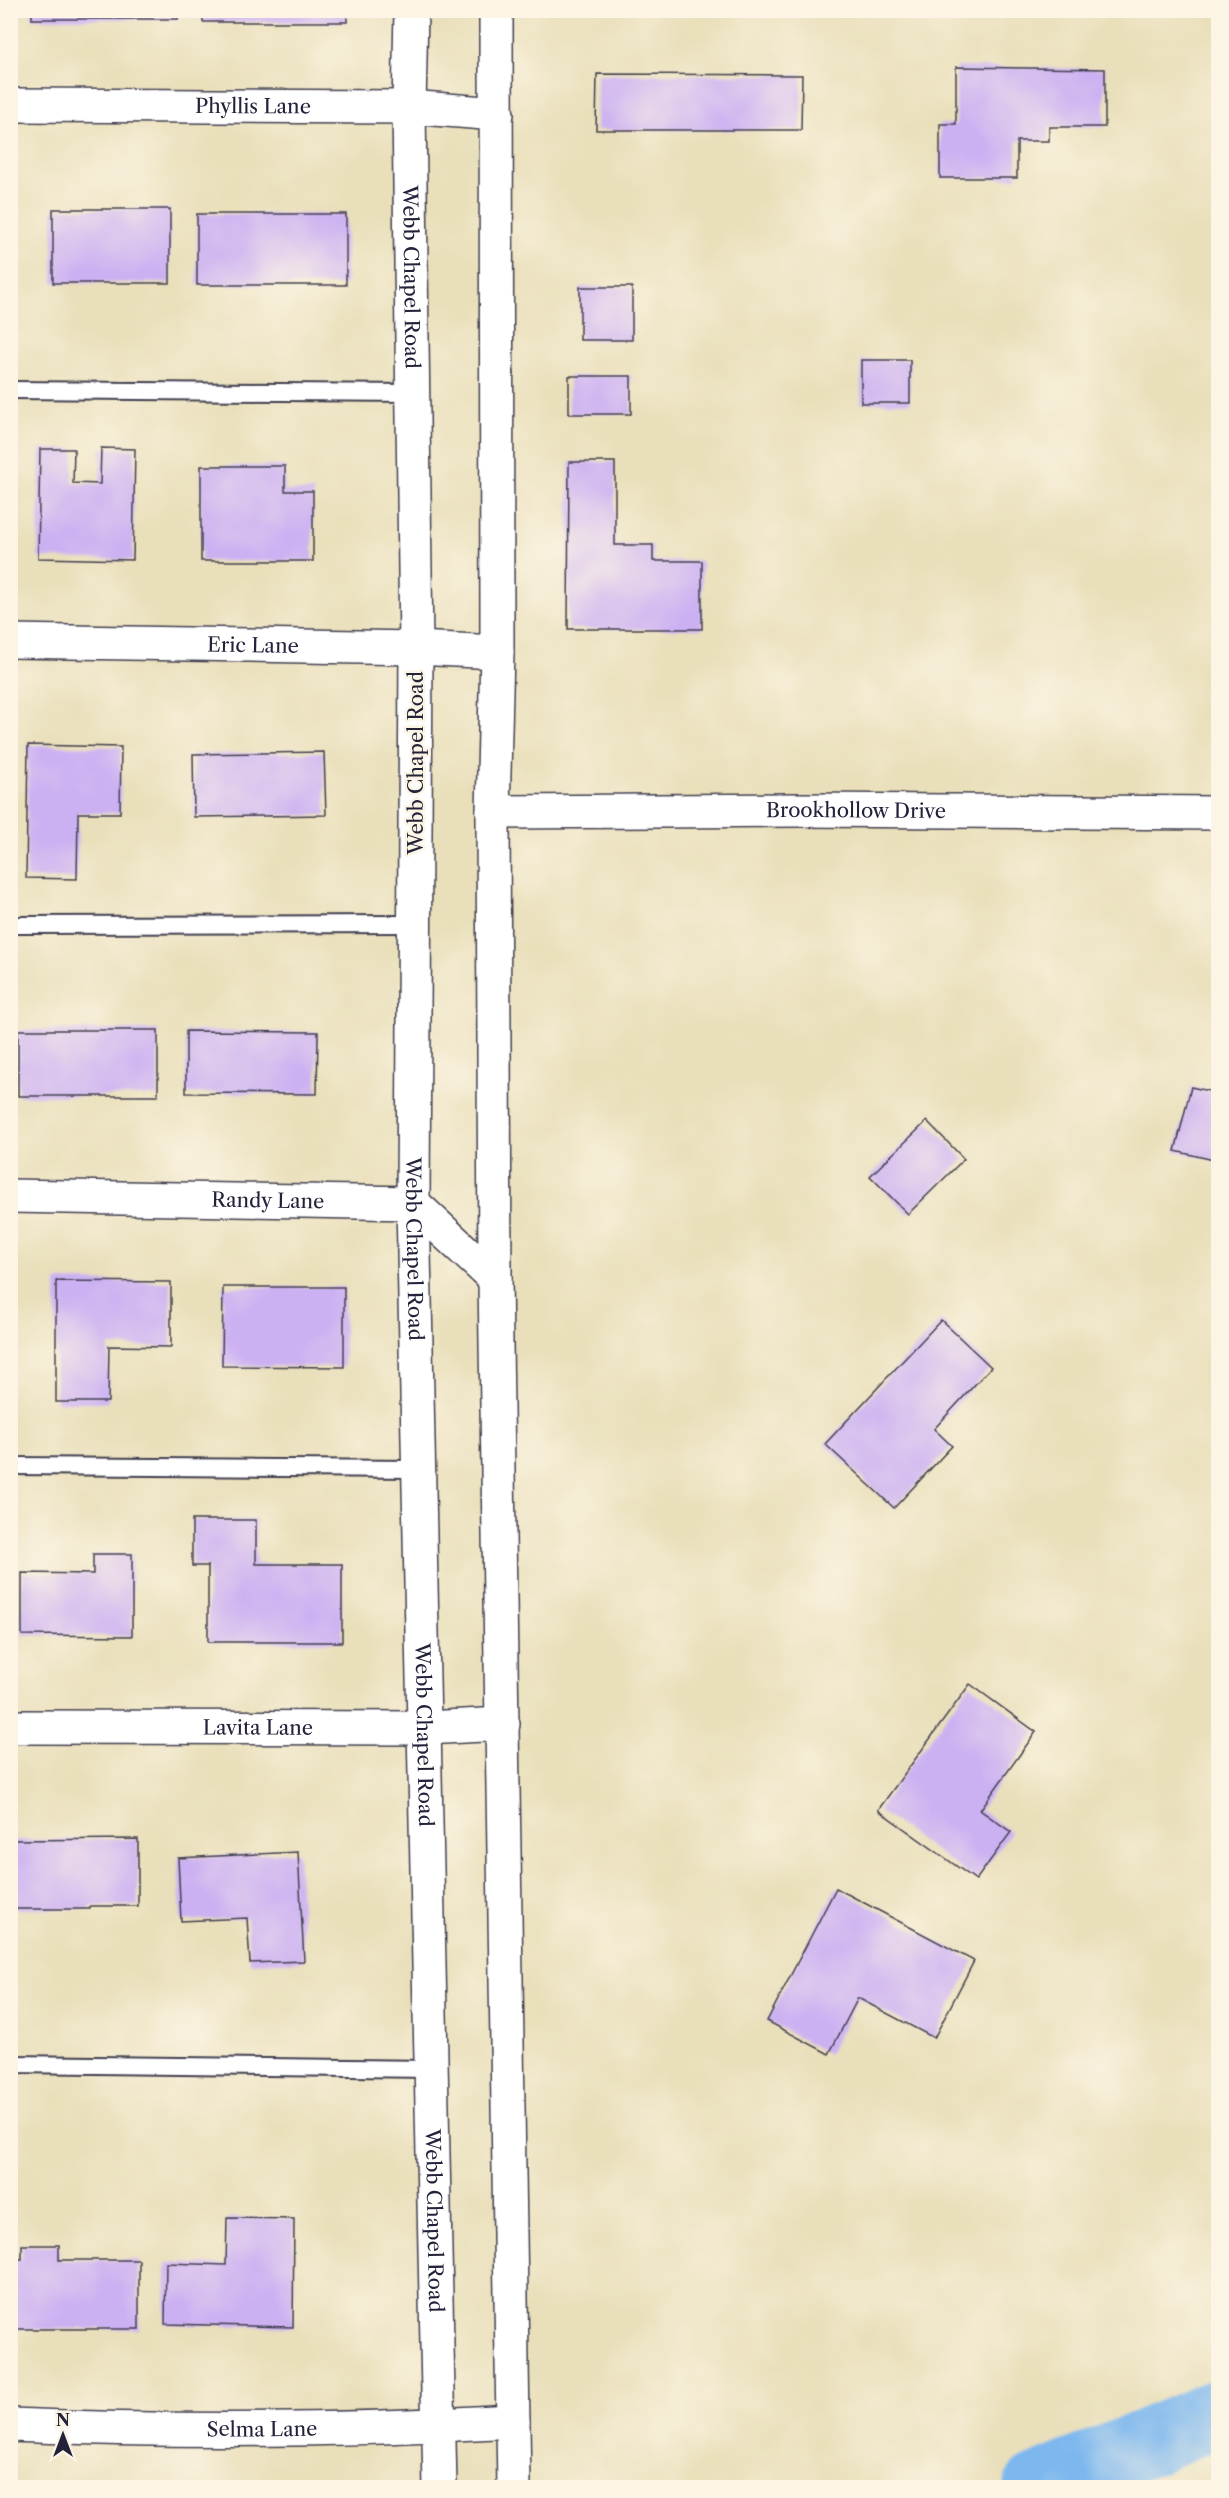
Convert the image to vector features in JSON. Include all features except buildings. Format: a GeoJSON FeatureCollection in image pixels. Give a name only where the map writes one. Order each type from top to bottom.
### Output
{"type":"FeatureCollection","features":[{"type":"Feature","properties":{"kind":"main road","name":"Webb Chapel Road"},"geometry":{"type":"LineString","coordinates":[[411,10],[409,107],[416,648],[413,1203],[440,2487]]}},
{"type":"Feature","properties":{"kind":"main road"},"geometry":{"type":"LineString","coordinates":[[496,10],[497,652],[493,812],[495,1279],[514,2487]]}},
{"type":"Feature","properties":{"kind":"main road","name":"Phyllis Lane"},"geometry":{"type":"LineString","coordinates":[[10,105],[409,107],[497,114]]}},
{"type":"Feature","properties":{"kind":"main road","name":"Eric Lane"},"geometry":{"type":"LineString","coordinates":[[10,641],[416,648],[497,652]]}},
{"type":"Feature","properties":{"kind":"main road","name":"Brookhollow Drive"},"geometry":{"type":"LineString","coordinates":[[493,812],[811,810],[1218,813]]}},
{"type":"Feature","properties":{"kind":"main road","name":"Randy Lane"},"geometry":{"type":"LineString","coordinates":[[10,1196],[413,1203]]}},
{"type":"Feature","properties":{"kind":"main road"},"geometry":{"type":"LineString","coordinates":[[413,1203],[495,1279]]}},
{"type":"Feature","properties":{"kind":"main road","name":"Lavita Lane"},"geometry":{"type":"LineString","coordinates":[[10,1727],[425,1728],[503,1724]]}},
{"type":"Feature","properties":{"kind":"main road","name":"Selma Lane"},"geometry":{"type":"LineString","coordinates":[[10,2425],[124,2430],[440,2425],[513,2421]]}},
{"type":"Feature","properties":{"kind":"lane"},"geometry":{"type":"LineString","coordinates":[[10,390],[413,393]]}},
{"type":"Feature","properties":{"kind":"lane"},"geometry":{"type":"LineString","coordinates":[[10,926],[415,924]]}},
{"type":"Feature","properties":{"kind":"lane"},"geometry":{"type":"LineString","coordinates":[[10,1466],[419,1469]]}},
{"type":"Feature","properties":{"kind":"lane"},"geometry":{"type":"LineString","coordinates":[[10,2064],[431,2069]]}},
{"type":"Feature","properties":{"kind":"waterway"},"geometry":{"type":"LineString","coordinates":[[1037,2488],[1218,2413]]}}]}
